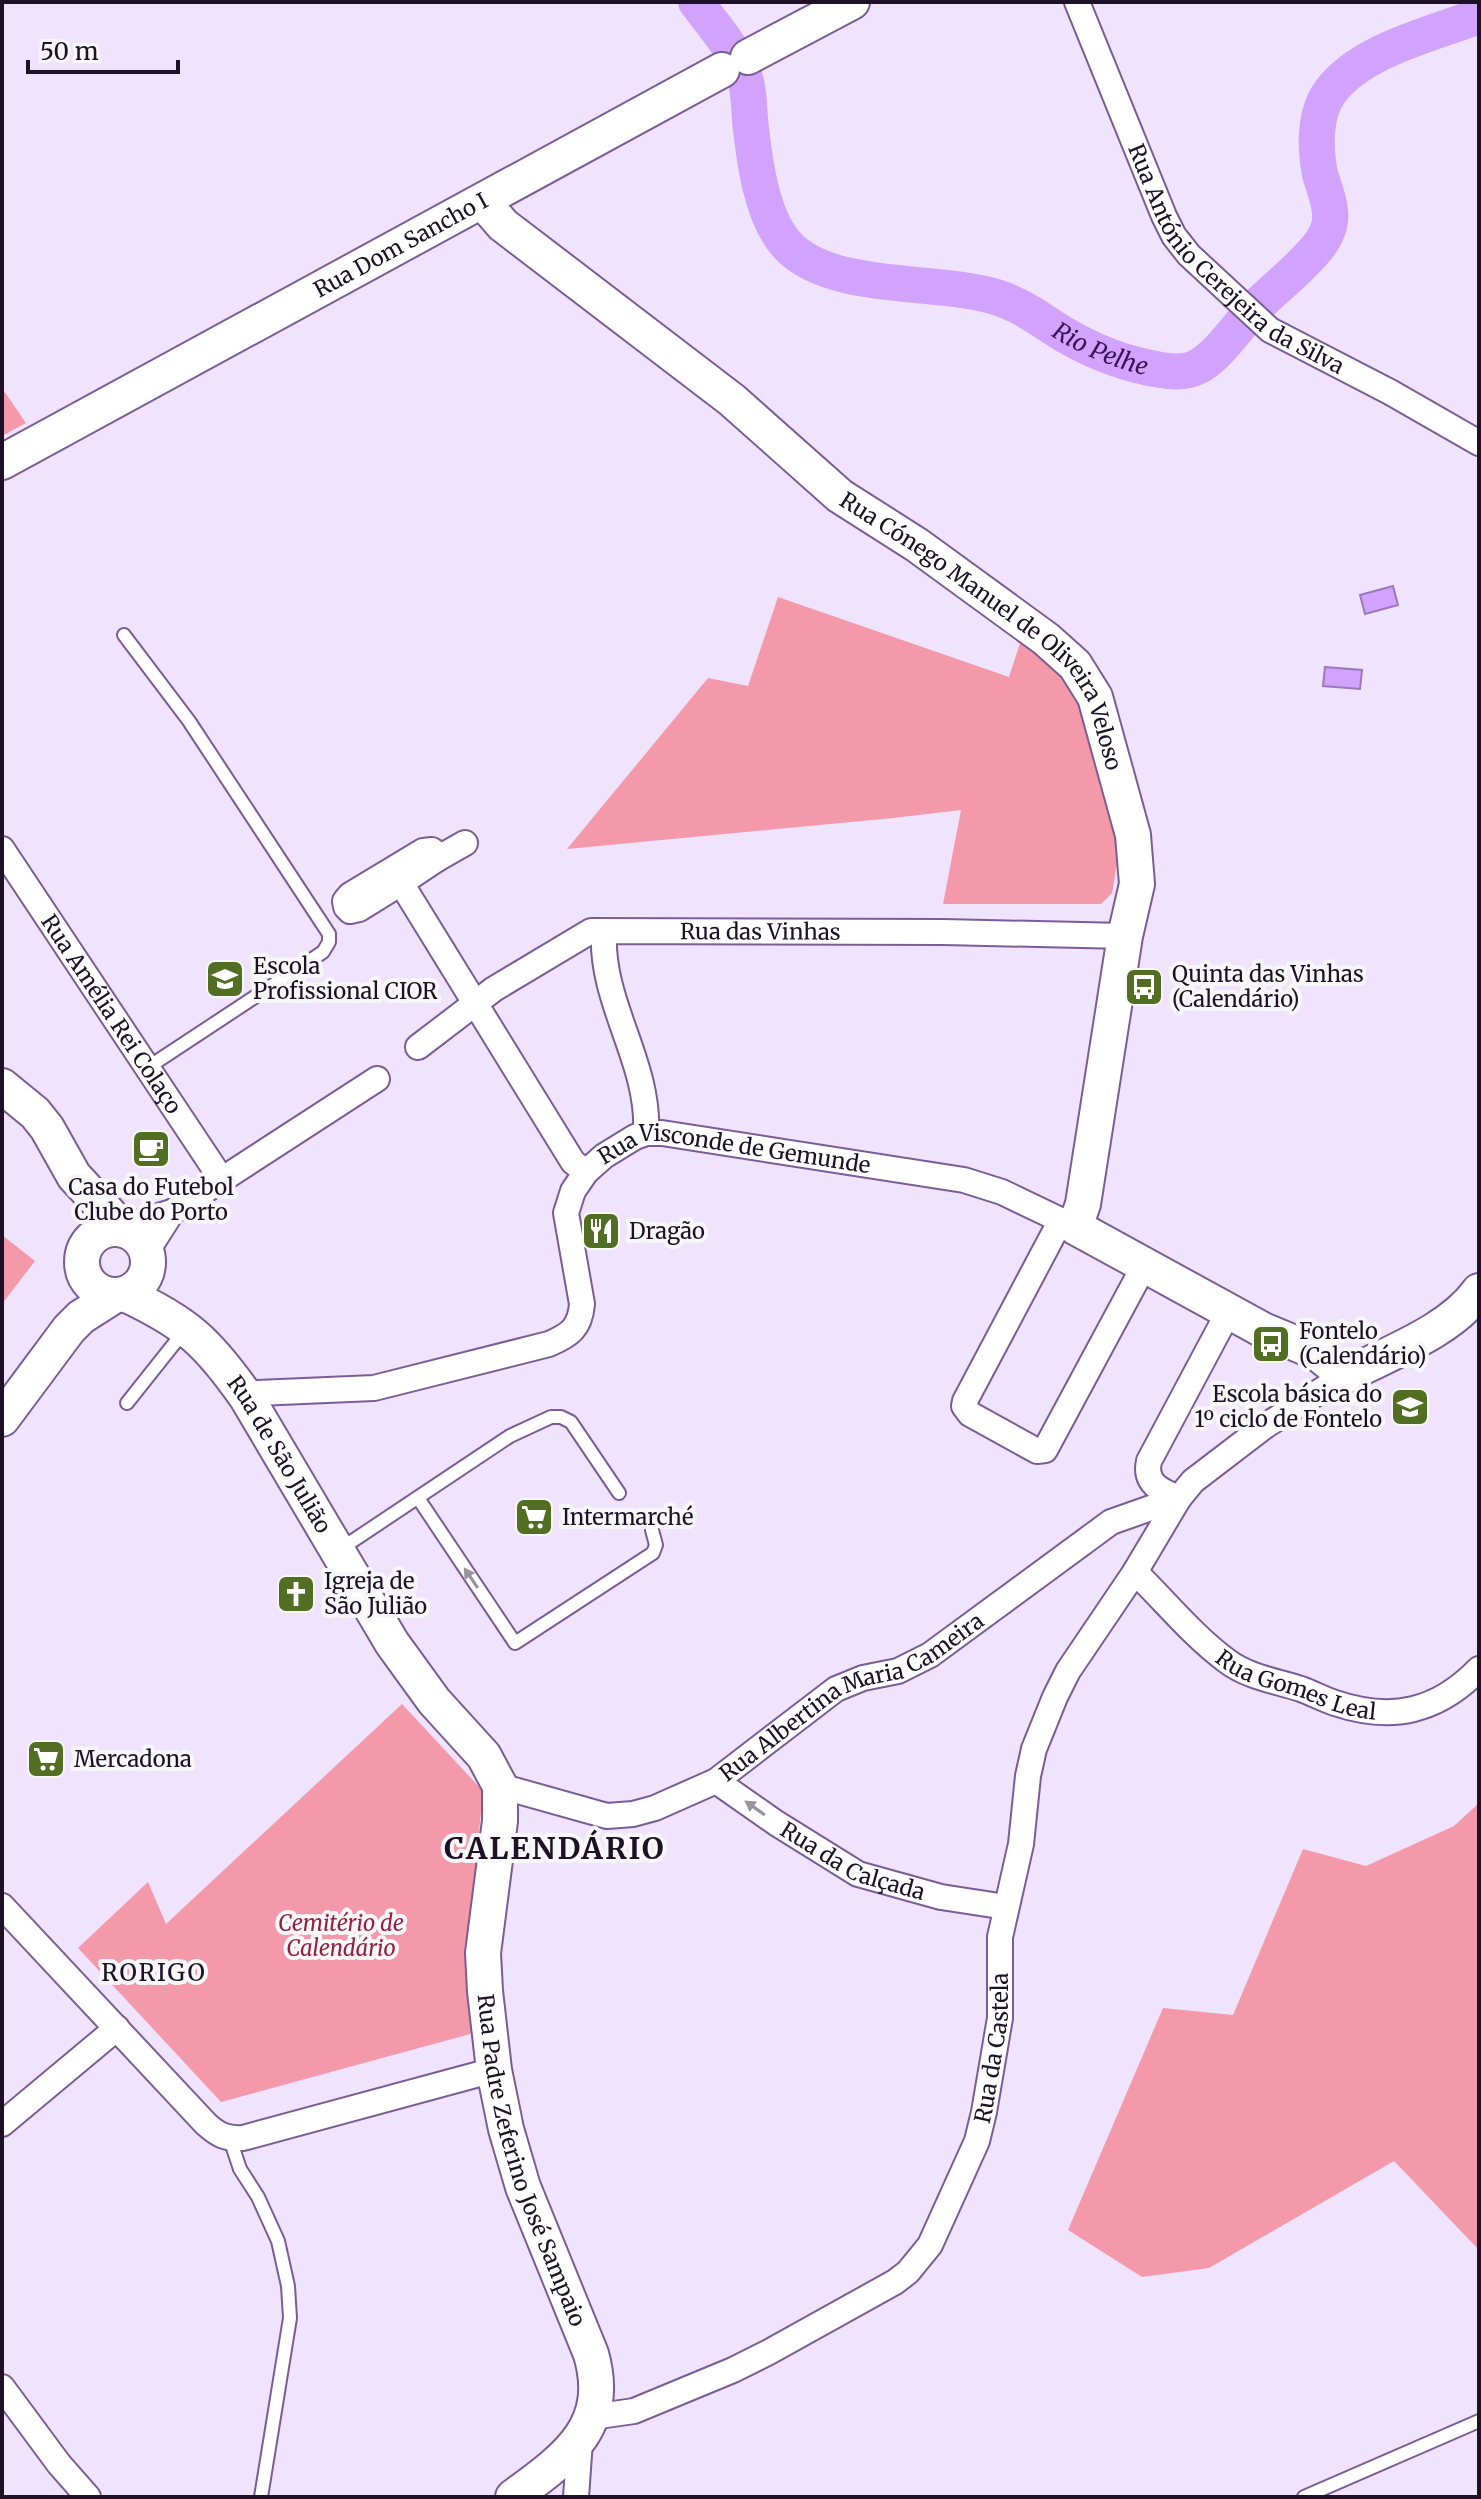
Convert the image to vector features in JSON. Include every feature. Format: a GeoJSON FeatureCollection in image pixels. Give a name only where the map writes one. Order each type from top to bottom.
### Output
{"type":"FeatureCollection","features":[{"type":"Feature","properties":{"kind":"street","name":"Rua Dom Sancho I"},"geometry":{"type":"LineString","coordinates":[[2,462],[735,64],[810,15],[852,2]]}},
{"type":"Feature","properties":{"kind":"street","name":"Rua António Cerejeira da Silva"},"geometry":{"type":"LineString","coordinates":[[1077,2],[1174,236],[1189,255],[1282,338],[1390,392],[1479,443]]}},
{"type":"Feature","properties":{"kind":"street","name":"Rua Cónego Manuel de Oliveira Veloso"},"geometry":{"type":"LineString","coordinates":[[483,202],[503,225],[732,400],[840,496],[917,545],[1046,639],[1086,679],[1095,697],[1133,835],[1137,884],[1125,936],[1083,1204],[1068,1223]]}},
{"type":"Feature","properties":{"kind":"street"},"geometry":{"type":"LineString","coordinates":[[437,859],[432,850],[423,851],[350,895],[345,901],[346,907],[350,911],[359,909],[465,843]]}},
{"type":"Feature","properties":{"kind":"street","name":"Rua Amélia Rei Colaço"},"geometry":{"type":"LineString","coordinates":[[2,849],[222,1180]]}},
{"type":"Feature","properties":{"kind":"street"},"geometry":{"type":"LineString","coordinates":[[401,883],[573,1162],[586,1172]]}},
{"type":"Feature","properties":{"kind":"street","name":"Rua das Vinhas"},"geometry":{"type":"LineString","coordinates":[[418,1047],[494,989],[591,931],[1125,936]]}},
{"type":"Feature","properties":{"kind":"street"},"geometry":{"type":"LineString","coordinates":[[604,932],[603,953],[608,983],[642,1079],[646,1133]]}},
{"type":"Feature","properties":{"kind":"street"},"geometry":{"type":"LineString","coordinates":[[2,1419],[81,1317],[143,1282],[139,1222],[172,1212],[377,1079]]}},
{"type":"Feature","properties":{"kind":"street","name":"Rua de São Julião"},"geometry":{"type":"LineString","coordinates":[[2,1086],[24,1103],[47,1128],[74,1176],[140,1247],[187,1327],[210,1348],[247,1398],[336,1552],[404,1661],[434,1701],[484,1756],[500,1786]]}},
{"type":"Feature","properties":{"kind":"street","name":"Rua Visconde de Gemunde"},"geometry":{"type":"LineString","coordinates":[[247,1398],[257,1393],[382,1386],[549,1344],[566,1336],[576,1329],[582,1304],[566,1213],[568,1198],[586,1172],[619,1145],[646,1133],[756,1146],[946,1176],[1002,1192],[1068,1223],[1263,1330],[1316,1352],[1332,1365],[1341,1378]]}},
{"type":"Feature","properties":{"kind":"street","name":"Rua de São Julião"},"geometry":{"type":"LineString","coordinates":[[74,1176],[82,1256]]}},
{"type":"Feature","properties":{"kind":"street"},"geometry":{"type":"LineString","coordinates":[[1068,1223],[965,1401],[964,1406],[970,1414],[1037,1451],[1045,1450],[1144,1266]]}},
{"type":"Feature","properties":{"kind":"street"},"geometry":{"type":"LineString","coordinates":[[2,1396],[66,1310],[89,1240],[99,1232],[111,1229],[140,1247]]}},
{"type":"Feature","properties":{"kind":"street"},"geometry":{"type":"LineString","coordinates":[[82,1256],[87,1281],[94,1289],[120,1295]]}},
{"type":"Feature","properties":{"kind":"street"},"geometry":{"type":"LineString","coordinates":[[1229,1311],[1149,1461],[1151,1482],[1179,1498],[1212,1465],[1265,1426],[1341,1378],[1449,1322],[1479,1291]]}},
{"type":"Feature","properties":{"kind":"street","name":"Rua de São Julião"},"geometry":{"type":"LineString","coordinates":[[120,1295],[187,1327]]}},
{"type":"Feature","properties":{"kind":"street","name":"Rua da Castela"},"geometry":{"type":"LineString","coordinates":[[586,2429],[733,2370],[880,2290],[908,2272],[930,2245],[977,2141],[1000,2018],[1000,1937],[1021,1844],[1034,1749],[1068,1671],[1135,1572],[1179,1498]]}},
{"type":"Feature","properties":{"kind":"street","name":"Rua Albertina Maria Cameira"},"geometry":{"type":"LineString","coordinates":[[500,1786],[607,1816],[655,1808],[716,1781],[825,1695],[863,1678],[898,1671],[930,1655],[1111,1522],[1179,1498]]}},
{"type":"Feature","properties":{"kind":"street","name":"Rua Gomes Leal"},"geometry":{"type":"LineString","coordinates":[[1135,1572],[1228,1663],[1335,1703],[1365,1711],[1414,1711],[1455,1691],[1479,1669]]}},
{"type":"Feature","properties":{"kind":"street","name":"Rua da Calçada"},"geometry":{"type":"LineString","coordinates":[[716,1781],[858,1874],[941,1897],[1006,1907]]}},
{"type":"Feature","properties":{"kind":"street","name":"Rua Padre Zeferino José Sampaio"},"geometry":{"type":"LineString","coordinates":[[500,1786],[500,1821],[483,1953],[494,2070],[506,2129],[523,2187],[597,2375],[586,2429]]}},
{"type":"Feature","properties":{"kind":"street"},"geometry":{"type":"LineString","coordinates":[[2,1906],[206,2124],[230,2139],[494,2070]]}},
{"type":"Feature","properties":{"kind":"street"},"geometry":{"type":"LineString","coordinates":[[2,2124],[117,2028]]}},
{"type":"Feature","properties":{"kind":"street"},"geometry":{"type":"LineString","coordinates":[[2,2387],[59,2464],[88,2497]]}},
{"type":"Feature","properties":{"kind":"street"},"geometry":{"type":"LineString","coordinates":[[513,2497],[586,2429]]}},
{"type":"Feature","properties":{"kind":"street"},"geometry":{"type":"LineString","coordinates":[[576,2497],[586,2429]]}},
{"type":"Feature","properties":{"kind":"lane"},"geometry":{"type":"LineString","coordinates":[[124,635],[189,721],[329,934],[329,942],[323,952],[147,1068]]}},
{"type":"Feature","properties":{"kind":"lane"},"geometry":{"type":"LineString","coordinates":[[127,1403],[187,1327]]}},
{"type":"Feature","properties":{"kind":"lane"},"geometry":{"type":"LineString","coordinates":[[336,1552],[510,1436],[556,1416],[571,1422],[619,1493]]}},
{"type":"Feature","properties":{"kind":"lane"},"geometry":{"type":"LineString","coordinates":[[418,1498],[515,1643],[653,1553],[656,1545],[652,1530]]}},
{"type":"Feature","properties":{"kind":"lane"},"geometry":{"type":"LineString","coordinates":[[230,2139],[240,2169],[258,2197],[278,2241],[288,2286],[290,2318],[261,2497]]}},
{"type":"Feature","properties":{"kind":"lane"},"geometry":{"type":"LineString","coordinates":[[1304,2497],[1479,2421]]}},
{"type":"Feature","properties":{"kind":"green space"},"geometry":{"type":"Polygon","coordinates":[[[2,388],[26,423],[2,436],[2,388]]]}},
{"type":"Feature","properties":{"kind":"green space"},"geometry":{"type":"Polygon","coordinates":[[[778,597],[1009,677],[1023,634],[1082,692],[1114,808],[1117,864],[1112,893],[1101,904],[943,904],[961,810],[567,849],[708,678],[748,686],[778,597]]]}},
{"type":"Feature","properties":{"kind":"green space"},"geometry":{"type":"Polygon","coordinates":[[[2,1235],[35,1261],[2,1304],[2,1235]]]}},
{"type":"Feature","properties":{"kind":"green space","name":"Cemitério de Calendário"},"geometry":{"type":"Polygon","coordinates":[[[402,1704],[483,1791],[471,1914],[474,2033],[221,2102],[78,1948],[148,1882],[166,1924],[402,1704]]]}},
{"type":"Feature","properties":{"kind":"green space"},"geometry":{"type":"Polygon","coordinates":[[[1479,1803],[1479,2250],[1394,2161],[1209,2268],[1142,2277],[1068,2230],[1163,2008],[1233,2015],[1303,1849],[1366,1866],[1454,1826],[1479,1803]]]}},
{"type":"Feature","properties":{"kind":"shaded area"},"geometry":{"type":"Polygon","coordinates":[[[1393,586],[1398,605],[1365,614],[1360,595],[1393,586]]]}},
{"type":"Feature","properties":{"kind":"shaded area"},"geometry":{"type":"Polygon","coordinates":[[[1325,667],[1362,670],[1360,689],[1323,686],[1325,667]]]}},
{"type":"Feature","properties":{"kind":"waterway","name":"Rio Pelhe"},"geometry":{"type":"LineString","coordinates":[[696,2],[728,45],[743,72],[757,169],[771,220],[788,246],[807,261],[858,278],[996,297],[1100,352],[1137,365],[1175,372],[1193,369],[1213,356],[1323,239],[1330,215],[1318,164],[1317,132],[1321,110],[1330,92],[1343,77],[1378,54],[1479,16]]}},
{"type":"Feature","properties":{"kind":"place","name":"Escola Profissional CIOR"},"geometry":{"type":"Point","coordinates":[225,979]}},
{"type":"Feature","properties":{"kind":"place","name":"Quinta das Vinhas (Calendário)"},"geometry":{"type":"Point","coordinates":[1144,987]}},
{"type":"Feature","properties":{"kind":"place","name":"Casa do Futebol Clube do Porto"},"geometry":{"type":"Point","coordinates":[151,1149]}},
{"type":"Feature","properties":{"kind":"place","name":"Dragão"},"geometry":{"type":"Point","coordinates":[601,1231]}},
{"type":"Feature","properties":{"kind":"place","name":"Fontelo (Calendário)"},"geometry":{"type":"Point","coordinates":[1271,1344]}},
{"type":"Feature","properties":{"kind":"place","name":"Escola básica do 1º ciclo de Fontelo"},"geometry":{"type":"Point","coordinates":[1410,1407]}},
{"type":"Feature","properties":{"kind":"place","name":"Intermarché"},"geometry":{"type":"Point","coordinates":[534,1517]}},
{"type":"Feature","properties":{"kind":"place","name":"Igreja de São Julião"},"geometry":{"type":"Point","coordinates":[296,1594]}},
{"type":"Feature","properties":{"kind":"place","name":"Mercadona"},"geometry":{"type":"Point","coordinates":[46,1759]}},
{"type":"Feature","properties":{"kind":"district","name":"CALENDÁRIO"},"geometry":{"type":"Point","coordinates":[555,1849]}},
{"type":"Feature","properties":{"kind":"district","name":"RORIGO"},"geometry":{"type":"Point","coordinates":[154,1973]}}]}
